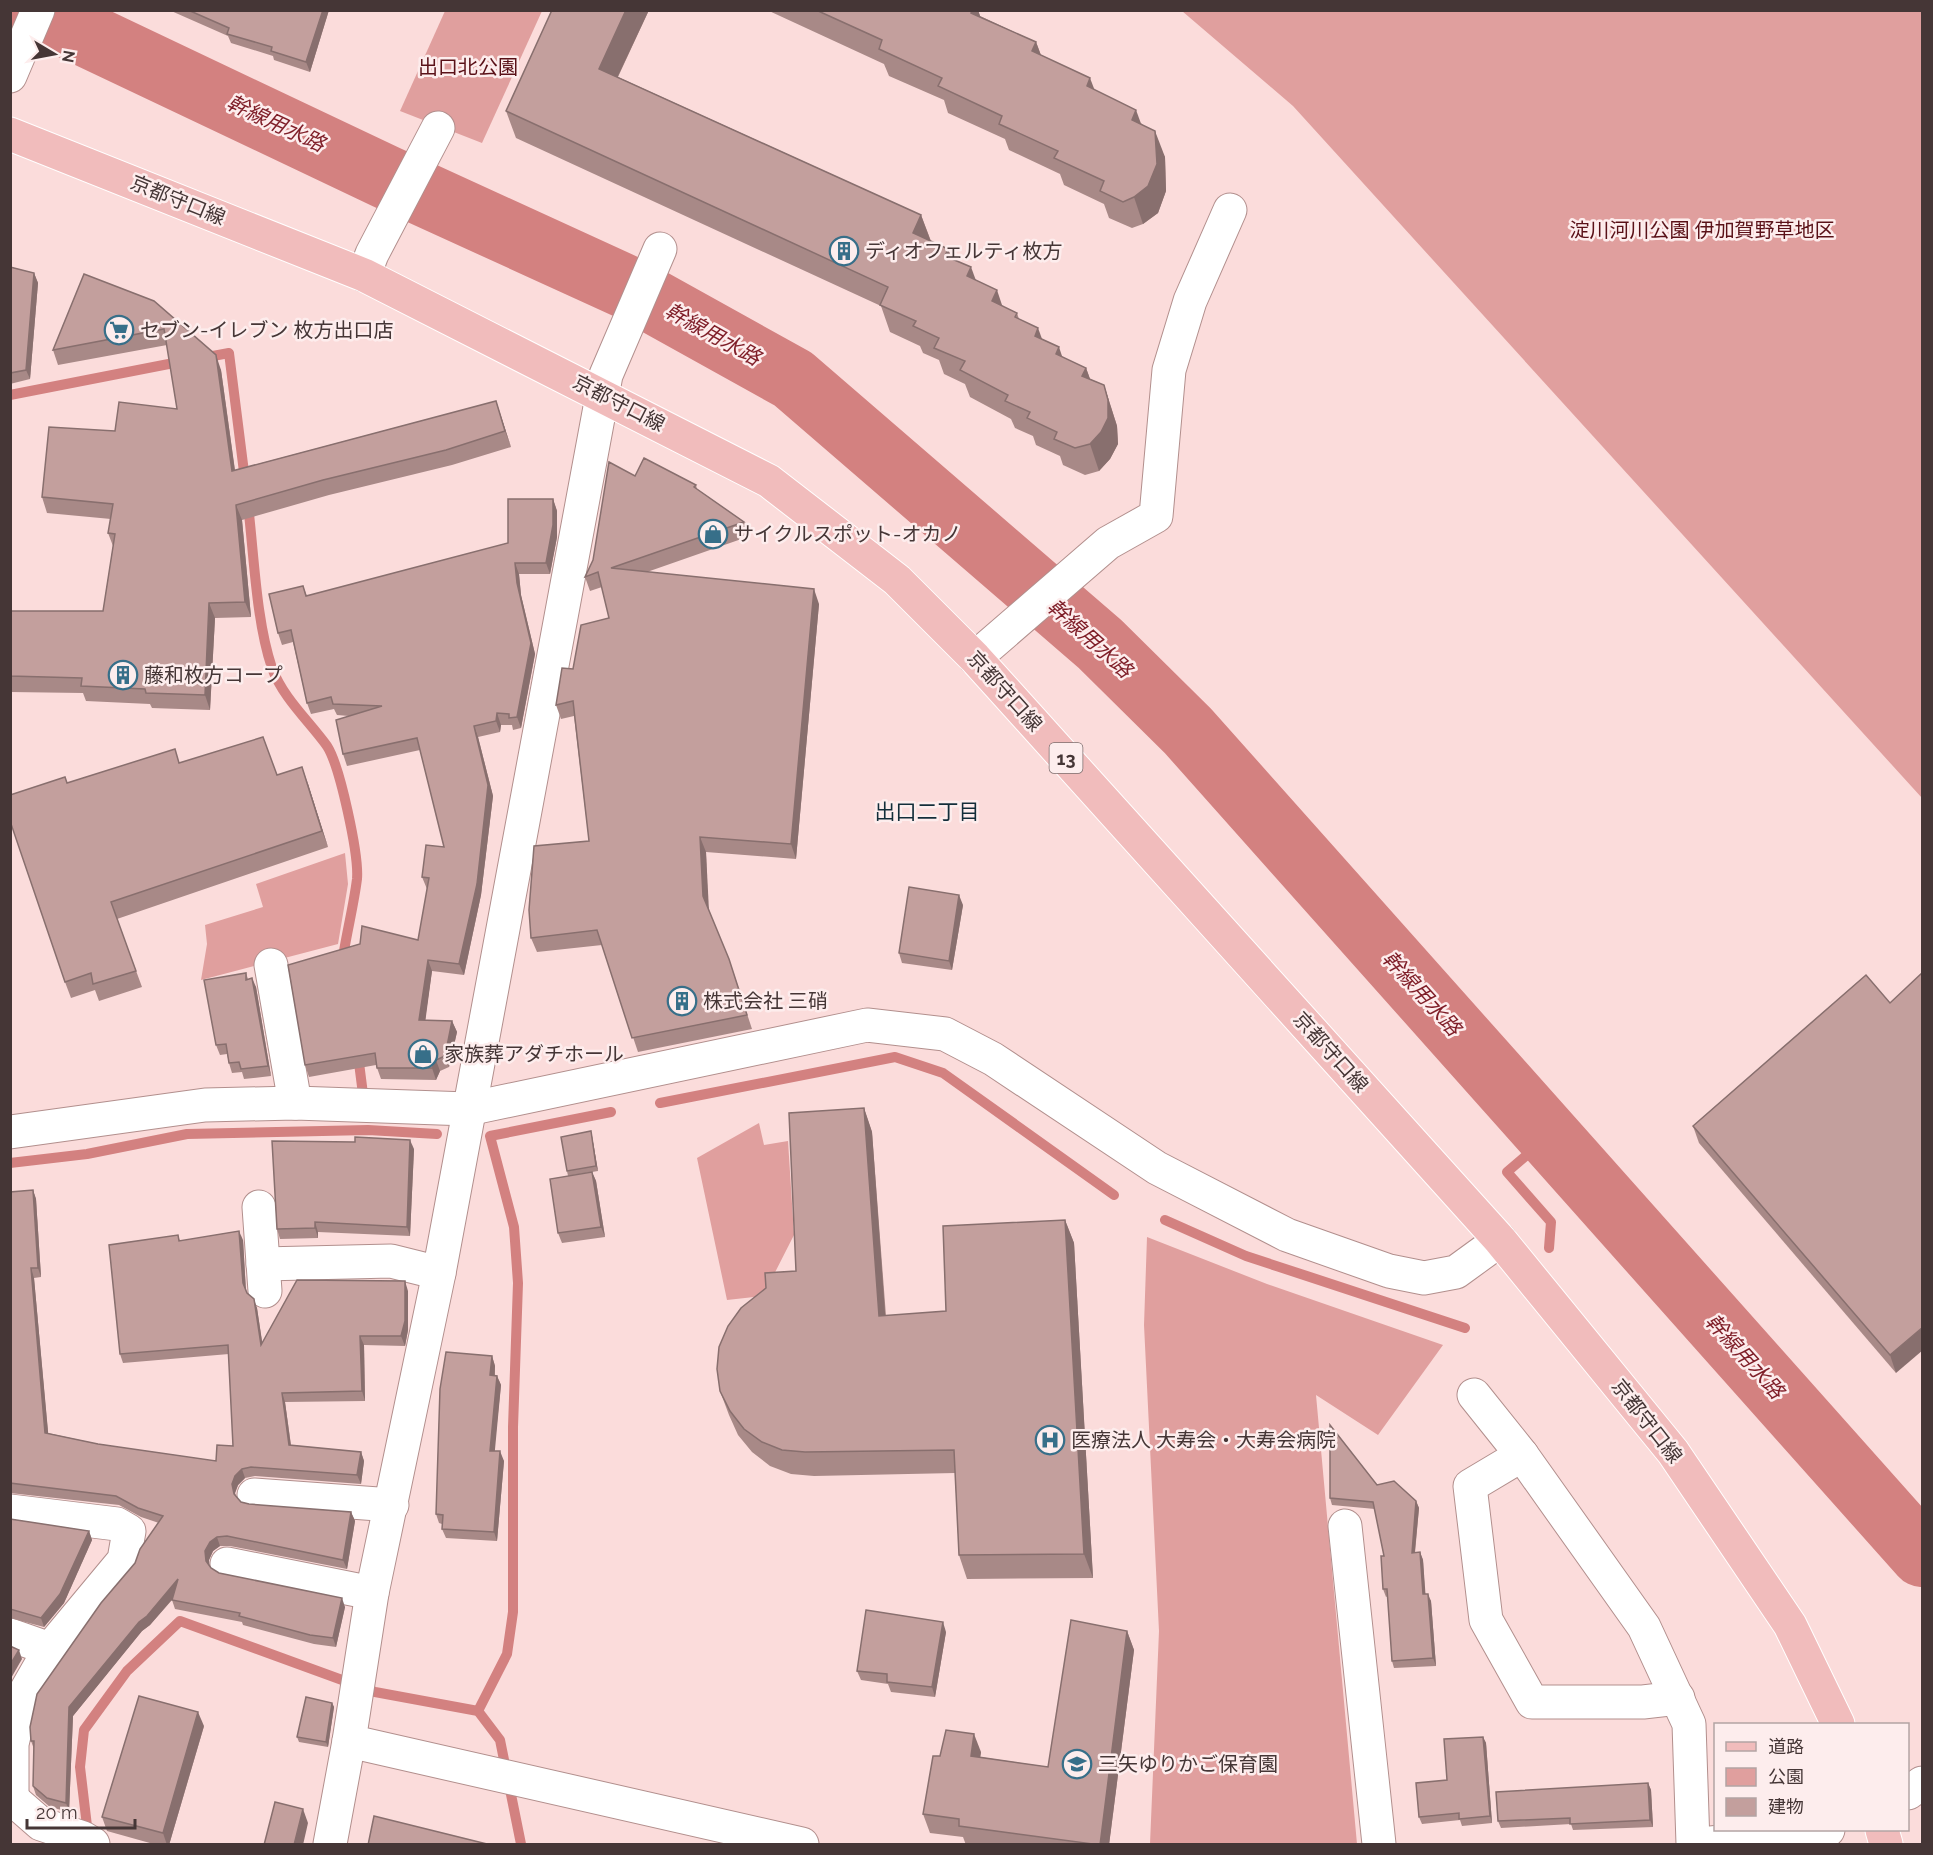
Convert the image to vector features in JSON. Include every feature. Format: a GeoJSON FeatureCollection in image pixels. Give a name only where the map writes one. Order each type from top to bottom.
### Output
{"type":"FeatureCollection","features":[{"type":"Feature","properties":{"kind":"main road","name":"京都守口線"},"geometry":{"type":"LineString","coordinates":[[10,134],[368,264],[606,385],[769,481],[985,649],[1500,1240],[1673,1452],[1790,1625],[1837,1723]]}},
{"type":"Feature","properties":{"kind":"street"},"geometry":{"type":"LineString","coordinates":[[10,76],[38,10]]}},
{"type":"Feature","properties":{"kind":"street"},"geometry":{"type":"LineString","coordinates":[[368,264],[438,128]]}},
{"type":"Feature","properties":{"kind":"street"},"geometry":{"type":"LineString","coordinates":[[985,649],[1108,543],[1156,516],[1169,370],[1190,302],[1230,210]]}},
{"type":"Feature","properties":{"kind":"street"},"geometry":{"type":"LineString","coordinates":[[330,1845],[372,1593],[439,1273],[468,1109],[606,385],[660,249]]}},
{"type":"Feature","properties":{"kind":"street"},"geometry":{"type":"LineString","coordinates":[[271,965],[295,1103]]}},
{"type":"Feature","properties":{"kind":"street"},"geometry":{"type":"LineString","coordinates":[[10,1132],[205,1105],[295,1103],[468,1109],[867,1026],[945,1034],[993,1059],[1157,1168],[1287,1235],[1389,1271],[1424,1278],[1456,1272],[1500,1240]]}},
{"type":"Feature","properties":{"kind":"street"},"geometry":{"type":"LineString","coordinates":[[259,1207],[264,1278],[391,1261],[439,1273]]}},
{"type":"Feature","properties":{"kind":"street"},"geometry":{"type":"LineString","coordinates":[[1474,1395],[1522,1455],[1644,1627],[1689,1724],[1693,1845]]}},
{"type":"Feature","properties":{"kind":"street"},"geometry":{"type":"LineString","coordinates":[[1522,1455],[1470,1486],[1486,1620],[1532,1702],[1643,1702],[1677,1698]]}},
{"type":"Feature","properties":{"kind":"street"},"geometry":{"type":"LineString","coordinates":[[254,1495],[392,1505]]}},
{"type":"Feature","properties":{"kind":"street"},"geometry":{"type":"LineString","coordinates":[[10,1510],[117,1524],[129,1531],[124,1560],[50,1649],[23,1696],[12,1744],[11,1798],[41,1824],[83,1838],[93,1845]]}},
{"type":"Feature","properties":{"kind":"street"},"geometry":{"type":"LineString","coordinates":[[1345,1526],[1379,1845]]}},
{"type":"Feature","properties":{"kind":"street"},"geometry":{"type":"LineString","coordinates":[[227,1564],[372,1593]]}},
{"type":"Feature","properties":{"kind":"street"},"geometry":{"type":"LineString","coordinates":[[10,1635],[50,1649]]}},
{"type":"Feature","properties":{"kind":"street"},"geometry":{"type":"LineString","coordinates":[[349,1741],[802,1845]]}},
{"type":"Feature","properties":{"kind":"street"},"geometry":{"type":"LineString","coordinates":[[1909,1792],[1923,1783]]}},
{"type":"Feature","properties":{"kind":"street"},"geometry":{"type":"LineString","coordinates":[[1702,1845],[1820,1831]]}},
{"type":"Feature","properties":{"kind":"green space","name":"出口北公園"},"geometry":{"type":"Polygon","coordinates":[[[445,11],[542,11],[482,143],[400,111],[445,11]]]}},
{"type":"Feature","properties":{"kind":"green space","name":"淀川河川公園 伊加賀野草地区"},"geometry":{"type":"Polygon","coordinates":[[[1182,11],[1922,11],[1922,798],[1293,106],[1182,11]]]}},
{"type":"Feature","properties":{"kind":"green space"},"geometry":{"type":"Polygon","coordinates":[[[345,853],[348,884],[338,944],[201,980],[207,944],[205,925],[263,907],[256,884],[345,853]]]}},
{"type":"Feature","properties":{"kind":"green space"},"geometry":{"type":"Polygon","coordinates":[[[759,1123],[764,1145],[788,1141],[794,1235],[763,1296],[727,1300],[697,1158],[759,1123]]]}},
{"type":"Feature","properties":{"kind":"green space"},"geometry":{"type":"Polygon","coordinates":[[[1147,1237],[1267,1284],[1443,1345],[1378,1435],[1316,1395],[1357,1844],[1150,1844],[1159,1631],[1144,1325],[1147,1237]]]}},
{"type":"Feature","properties":{"kind":"building"},"geometry":{"type":"Polygon","coordinates":[[[188,10],[323,10],[306,62],[271,51],[272,47],[227,34],[229,28],[188,10]]]}},
{"type":"Feature","properties":{"kind":"building","name":"ディオフェルティ枚方"},"geometry":{"type":"Polygon","coordinates":[[[552,10],[626,10],[599,69],[921,215],[913,233],[948,249],[945,256],[971,267],[967,276],[997,290],[992,301],[1017,313],[1015,317],[1038,328],[1035,336],[1059,347],[1056,354],[1086,368],[1082,376],[1104,385],[1108,400],[1108,418],[1101,432],[1090,444],[1075,448],[1054,439],[1057,432],[1027,418],[1030,412],[1005,401],[1008,395],[960,370],[965,361],[934,348],[939,338],[913,326],[916,321],[880,305],[888,287],[506,111],[552,10]]]}},
{"type":"Feature","properties":{"kind":"building","name":"ディオフェルティ枚方"},"geometry":{"type":"Polygon","coordinates":[[[816,10],[972,10],[971,13],[1036,42],[1032,51],[1090,78],[1087,86],[1136,110],[1132,120],[1155,131],[1157,164],[1148,186],[1123,202],[1100,191],[1104,181],[1054,158],[1058,151],[999,124],[1002,116],[938,86],[942,78],[879,49],[882,40],[816,10]]]}},
{"type":"Feature","properties":{"kind":"building"},"geometry":{"type":"Polygon","coordinates":[[[10,267],[34,273],[26,370],[10,373],[10,267]]]}},
{"type":"Feature","properties":{"kind":"building"},"geometry":{"type":"Polygon","coordinates":[[[84,274],[154,301],[216,355],[232,471],[496,401],[505,431],[446,450],[323,480],[236,505],[245,602],[209,603],[205,695],[146,693],[145,689],[81,686],[82,678],[10,676],[10,611],[103,611],[115,534],[108,533],[113,504],[42,497],[49,427],[115,431],[119,402],[177,409],[164,329],[53,350],[84,274]]]}},
{"type":"Feature","properties":{"kind":"building"},"geometry":{"type":"Polygon","coordinates":[[[644,458],[696,485],[694,487],[744,522],[611,568],[814,589],[791,844],[700,837],[703,896],[729,959],[747,1015],[632,1038],[597,930],[531,938],[529,910],[534,846],[589,841],[573,701],[556,705],[562,668],[573,669],[581,625],[609,618],[598,572],[585,577],[593,560],[609,462],[635,476],[644,458]]]}},
{"type":"Feature","properties":{"kind":"building"},"geometry":{"type":"Polygon","coordinates":[[[508,499],[553,499],[553,525],[546,563],[515,563],[517,583],[531,643],[517,717],[509,718],[509,714],[497,713],[496,721],[474,726],[488,785],[477,884],[459,964],[428,960],[419,1020],[452,1021],[445,1056],[436,1060],[432,1068],[377,1068],[375,1053],[305,1065],[288,965],[360,944],[362,926],[418,940],[429,878],[422,877],[426,845],[444,847],[417,738],[343,754],[336,720],[382,706],[333,704],[331,697],[307,703],[291,630],[278,633],[269,594],[303,586],[306,596],[508,543],[508,499]]]}},
{"type":"Feature","properties":{"kind":"building"},"geometry":{"type":"Polygon","coordinates":[[[263,737],[277,775],[302,767],[322,831],[111,902],[136,971],[93,984],[91,973],[65,982],[10,821],[10,795],[65,777],[67,783],[175,749],[179,763],[263,737]]]}},
{"type":"Feature","properties":{"kind":"building"},"geometry":{"type":"Polygon","coordinates":[[[909,887],[959,895],[949,961],[899,953],[909,887]]]}},
{"type":"Feature","properties":{"kind":"building"},"geometry":{"type":"Polygon","coordinates":[[[1923,972],[1923,1327],[1890,1355],[1693,1126],[1866,975],[1890,1003],[1923,972]]]}},
{"type":"Feature","properties":{"kind":"building"},"geometry":{"type":"Polygon","coordinates":[[[246,973],[246,980],[252,978],[268,1066],[241,1069],[239,1062],[229,1063],[226,1044],[216,1045],[204,980],[246,973]]]}},
{"type":"Feature","properties":{"kind":"building"},"geometry":{"type":"Polygon","coordinates":[[[864,1108],[879,1316],[946,1311],[943,1226],[1065,1220],[1084,1554],[959,1555],[954,1450],[805,1452],[782,1450],[762,1442],[744,1429],[730,1411],[720,1391],[717,1369],[719,1347],[728,1326],[741,1308],[766,1288],[765,1273],[796,1271],[789,1113],[864,1108]]]}},
{"type":"Feature","properties":{"kind":"building"},"geometry":{"type":"Polygon","coordinates":[[[591,1131],[596,1166],[567,1171],[561,1137],[591,1131]]]}},
{"type":"Feature","properties":{"kind":"building"},"geometry":{"type":"Polygon","coordinates":[[[355,1137],[410,1140],[407,1227],[315,1222],[315,1228],[277,1229],[272,1141],[355,1142],[355,1137]]]}},
{"type":"Feature","properties":{"kind":"building"},"geometry":{"type":"Polygon","coordinates":[[[592,1172],[601,1227],[558,1233],[550,1179],[592,1172]]]}},
{"type":"Feature","properties":{"kind":"building"},"geometry":{"type":"Polygon","coordinates":[[[33,1190],[38,1268],[31,1268],[45,1433],[98,1444],[216,1461],[217,1445],[233,1446],[228,1345],[120,1354],[109,1245],[178,1235],[179,1241],[239,1231],[243,1283],[247,1293],[254,1299],[261,1345],[297,1280],[405,1281],[405,1321],[401,1336],[360,1336],[362,1391],[282,1393],[289,1445],[361,1452],[357,1475],[251,1467],[242,1469],[235,1476],[232,1484],[234,1494],[241,1502],[249,1504],[351,1512],[343,1560],[227,1536],[217,1537],[210,1542],[205,1551],[206,1561],[219,1573],[342,1598],[333,1638],[310,1635],[239,1616],[240,1613],[172,1600],[178,1579],[147,1616],[139,1622],[69,1707],[66,1803],[47,1798],[33,1786],[34,1741],[31,1741],[30,1727],[37,1694],[101,1603],[135,1563],[140,1549],[163,1516],[138,1508],[116,1496],[10,1483],[10,1192],[33,1190]]]}},
{"type":"Feature","properties":{"kind":"building"},"geometry":{"type":"Polygon","coordinates":[[[446,1352],[492,1356],[490,1375],[497,1376],[490,1451],[500,1451],[494,1532],[442,1529],[443,1515],[436,1514],[440,1389],[446,1352]]]}},
{"type":"Feature","properties":{"kind":"building"},"geometry":{"type":"Polygon","coordinates":[[[1330,1425],[1377,1485],[1394,1481],[1416,1501],[1412,1553],[1420,1552],[1423,1594],[1428,1594],[1433,1658],[1392,1661],[1387,1589],[1383,1589],[1381,1556],[1384,1556],[1373,1502],[1330,1498],[1330,1425]]]}},
{"type":"Feature","properties":{"kind":"building"},"geometry":{"type":"Polygon","coordinates":[[[10,1519],[89,1531],[60,1594],[41,1618],[10,1609],[10,1519]]]}},
{"type":"Feature","properties":{"kind":"building"},"geometry":{"type":"Polygon","coordinates":[[[866,1610],[943,1622],[932,1687],[887,1682],[887,1674],[857,1671],[866,1610]]]}},
{"type":"Feature","properties":{"kind":"building"},"geometry":{"type":"Polygon","coordinates":[[[1071,1620],[1127,1631],[1100,1845],[959,1826],[959,1819],[923,1814],[933,1756],[940,1756],[946,1730],[974,1734],[971,1756],[1048,1767],[1071,1620]]]}},
{"type":"Feature","properties":{"kind":"building"},"geometry":{"type":"Polygon","coordinates":[[[10,1646],[19,1650],[10,1665],[10,1646]]]}},
{"type":"Feature","properties":{"kind":"building"},"geometry":{"type":"Polygon","coordinates":[[[139,1696],[198,1712],[163,1833],[102,1817],[139,1696]]]}},
{"type":"Feature","properties":{"kind":"building"},"geometry":{"type":"Polygon","coordinates":[[[306,1697],[332,1703],[326,1742],[297,1737],[306,1697]]]}},
{"type":"Feature","properties":{"kind":"building"},"geometry":{"type":"Polygon","coordinates":[[[1483,1737],[1490,1816],[1459,1819],[1459,1813],[1419,1817],[1416,1783],[1447,1780],[1444,1739],[1483,1737]]]}},
{"type":"Feature","properties":{"kind":"building"},"geometry":{"type":"Polygon","coordinates":[[[1648,1783],[1650,1820],[1570,1824],[1570,1818],[1498,1821],[1496,1792],[1648,1783]]]}},
{"type":"Feature","properties":{"kind":"building"},"geometry":{"type":"Polygon","coordinates":[[[275,1802],[303,1809],[294,1845],[264,1845],[275,1802]]]}},
{"type":"Feature","properties":{"kind":"building"},"geometry":{"type":"Polygon","coordinates":[[[374,1816],[491,1845],[368,1845],[374,1816]]]}},
{"type":"Feature","properties":{"kind":"waterway","name":"幹線用水路"},"geometry":{"type":"LineString","coordinates":[[34,10],[386,177],[631,289],[793,379],[1100,644],[1188,731],[1922,1555]]}},
{"type":"Feature","properties":{"kind":"waterway"},"geometry":{"type":"LineString","coordinates":[[202,358],[229,353],[245,480]]}},
{"type":"Feature","properties":{"kind":"waterway"},"geometry":{"type":"LineString","coordinates":[[10,395],[184,361]]}},
{"type":"Feature","properties":{"kind":"waterway"},"geometry":{"type":"LineString","coordinates":[[248,505],[262,630],[272,668],[289,699],[327,746],[348,811],[357,879],[344,951],[345,962]]}},
{"type":"Feature","properties":{"kind":"waterway"},"geometry":{"type":"LineString","coordinates":[[358,1055],[364,1102]]}},
{"type":"Feature","properties":{"kind":"waterway"},"geometry":{"type":"LineString","coordinates":[[660,1103],[895,1057],[943,1073],[1114,1195]]}},
{"type":"Feature","properties":{"kind":"waterway"},"geometry":{"type":"LineString","coordinates":[[478,1711],[507,1654],[513,1612],[513,1427],[518,1283],[514,1227],[490,1136],[611,1112]]}},
{"type":"Feature","properties":{"kind":"waterway"},"geometry":{"type":"LineString","coordinates":[[10,1163],[87,1154],[187,1134],[368,1130],[437,1134]]}},
{"type":"Feature","properties":{"kind":"waterway"},"geometry":{"type":"LineString","coordinates":[[1549,1136],[1507,1172],[1551,1222],[1549,1248]]}},
{"type":"Feature","properties":{"kind":"waterway"},"geometry":{"type":"LineString","coordinates":[[1165,1220],[1246,1256],[1465,1328]]}},
{"type":"Feature","properties":{"kind":"waterway"},"geometry":{"type":"LineString","coordinates":[[87,1826],[80,1767],[84,1730],[127,1671],[180,1621],[375,1692],[478,1711],[500,1740],[521,1844]]}},
{"type":"Feature","properties":{"kind":"place","name":"ディオフェルティ枚方"},"geometry":{"type":"Point","coordinates":[844,251]}},
{"type":"Feature","properties":{"kind":"place","name":"セブン-イレブン 枚方出口店"},"geometry":{"type":"Point","coordinates":[119,330]}},
{"type":"Feature","properties":{"kind":"place","name":"サイクルスポット-オカノ"},"geometry":{"type":"Point","coordinates":[713,534]}},
{"type":"Feature","properties":{"kind":"place","name":"藤和枚方コープ"},"geometry":{"type":"Point","coordinates":[123,675]}},
{"type":"Feature","properties":{"kind":"place","name":"株式会社 三硝"},"geometry":{"type":"Point","coordinates":[682,1001]}},
{"type":"Feature","properties":{"kind":"place","name":"家族葬アダチホール"},"geometry":{"type":"Point","coordinates":[423,1054]}},
{"type":"Feature","properties":{"kind":"place","name":"医療法人 大寿会・大寿会病院"},"geometry":{"type":"Point","coordinates":[1050,1440]}},
{"type":"Feature","properties":{"kind":"place","name":"三矢ゆりかご保育園"},"geometry":{"type":"Point","coordinates":[1077,1764]}},
{"type":"Feature","properties":{"kind":"district","name":"出口二丁目"},"geometry":{"type":"Point","coordinates":[927,811]}}]}
